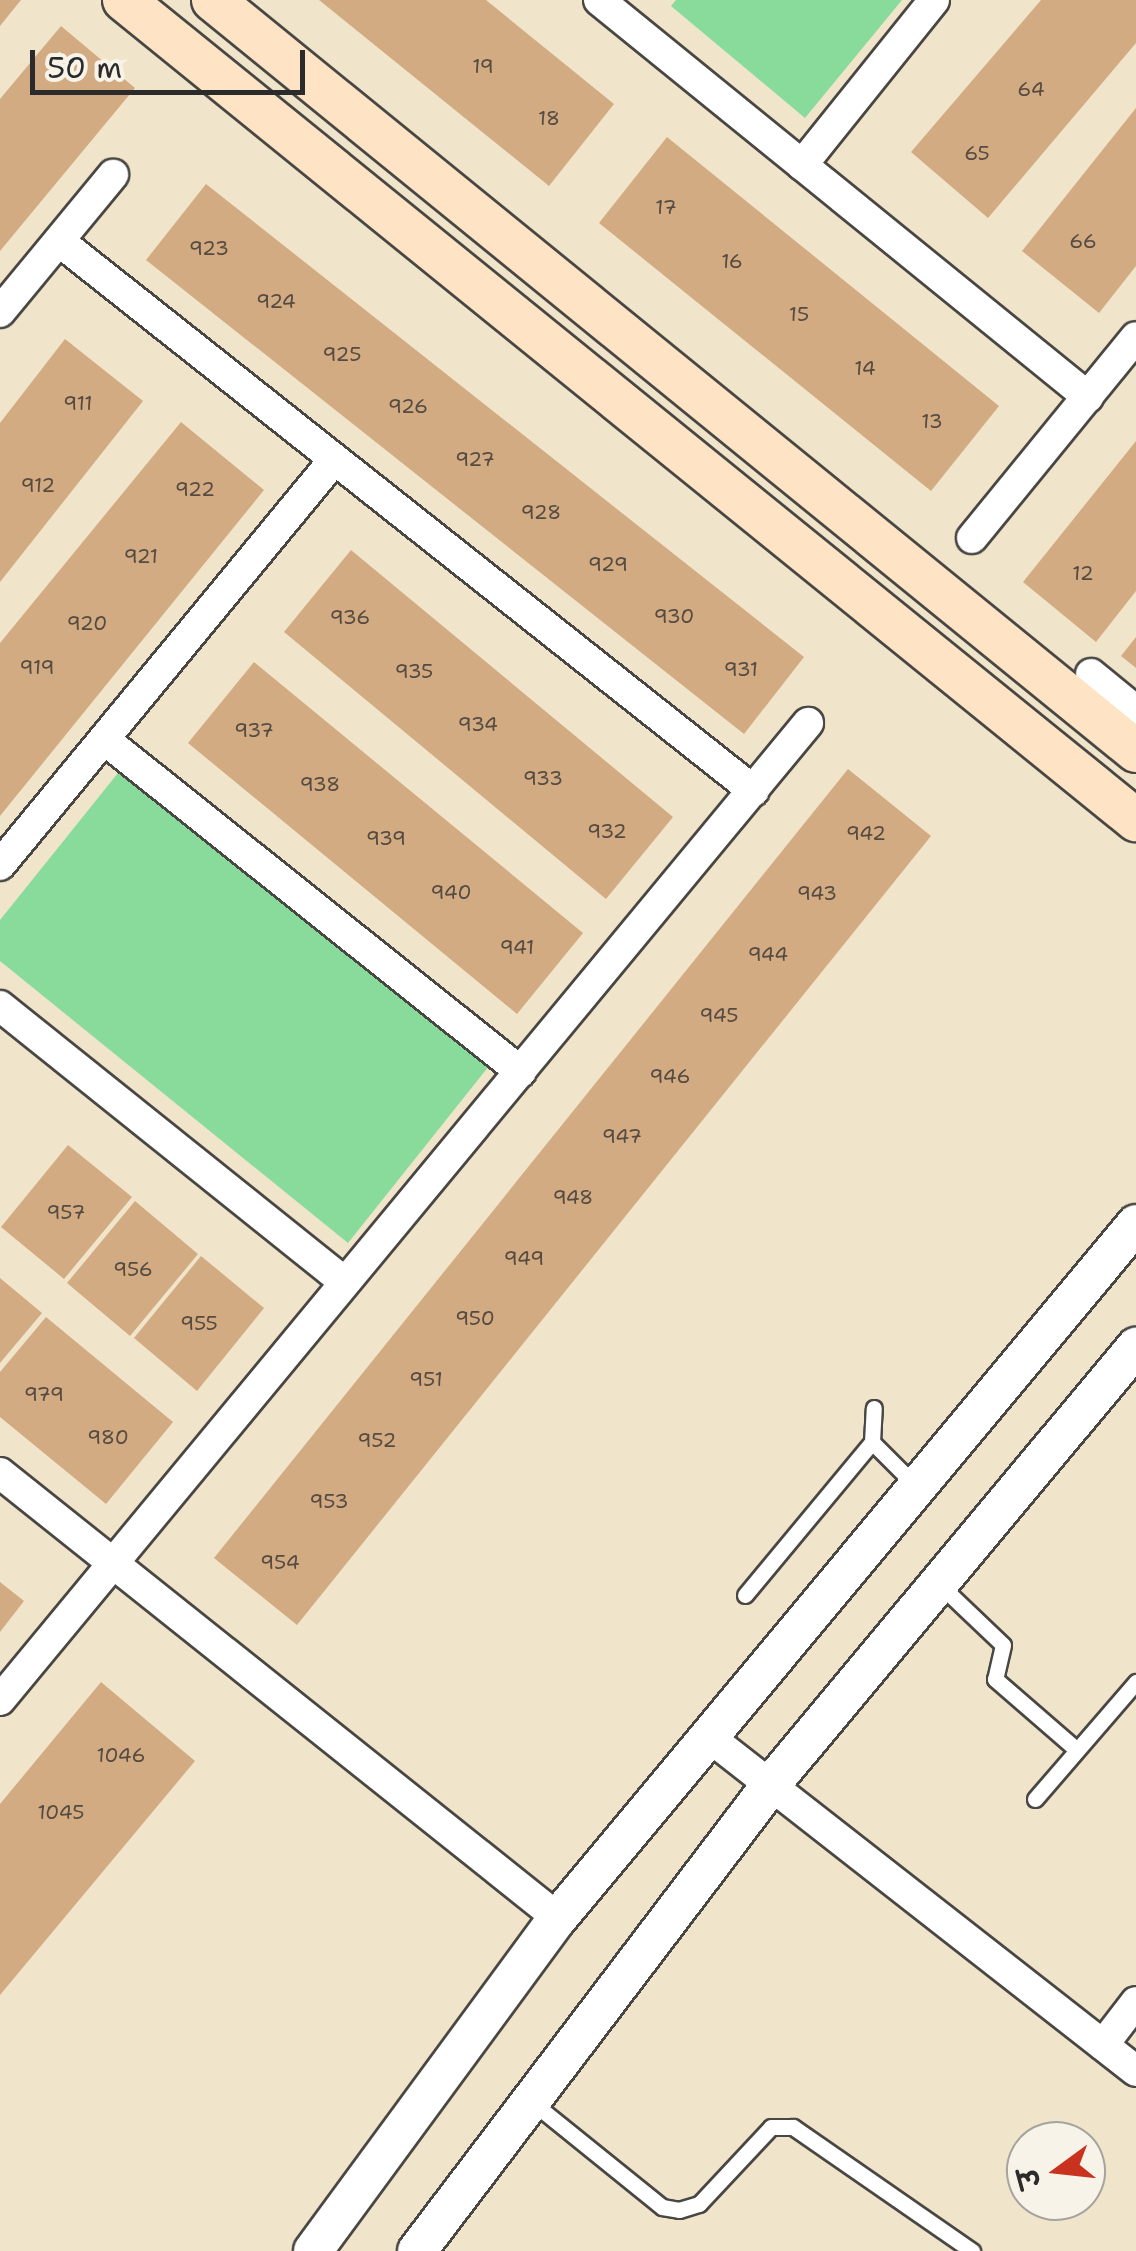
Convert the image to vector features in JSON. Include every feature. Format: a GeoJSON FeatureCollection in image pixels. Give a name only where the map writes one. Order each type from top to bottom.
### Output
{"type":"FeatureCollection","features":[{"type":"Feature","properties":{"kind":"main road"},"geometry":{"type":"LineString","coordinates":[[124,0],[1136,820]]}},
{"type":"Feature","properties":{"kind":"main road"},"geometry":{"type":"LineString","coordinates":[[213,0],[1136,751]]}},
{"type":"Feature","properties":{"kind":"street"},"geometry":{"type":"LineString","coordinates":[[599,0],[1088,397]]}},
{"type":"Feature","properties":{"kind":"street"},"geometry":{"type":"LineString","coordinates":[[802,165],[934,0]]}},
{"type":"Feature","properties":{"kind":"street"},"geometry":{"type":"LineString","coordinates":[[0,312],[112,175]]}},
{"type":"Feature","properties":{"kind":"street"},"geometry":{"type":"LineString","coordinates":[[59,242],[754,790]]}},
{"type":"Feature","properties":{"kind":"street"},"geometry":{"type":"LineString","coordinates":[[972,538],[1136,337]]}},
{"type":"Feature","properties":{"kind":"street"},"geometry":{"type":"LineString","coordinates":[[0,865],[334,460]]}},
{"type":"Feature","properties":{"kind":"street"},"geometry":{"type":"LineString","coordinates":[[1090,674],[1136,711]]}},
{"type":"Feature","properties":{"kind":"street"},"geometry":{"type":"LineString","coordinates":[[0,1700],[808,723]]}},
{"type":"Feature","properties":{"kind":"street"},"geometry":{"type":"LineString","coordinates":[[104,740],[521,1072]]}},
{"type":"Feature","properties":{"kind":"street"},"geometry":{"type":"LineString","coordinates":[[0,1006],[344,1282]]}},
{"type":"Feature","properties":{"kind":"street"},"geometry":{"type":"LineString","coordinates":[[313,2251],[558,1918],[1136,1224]]}},
{"type":"Feature","properties":{"kind":"street"},"geometry":{"type":"LineString","coordinates":[[417,2251],[773,1782],[1136,1347]]}},
{"type":"Feature","properties":{"kind":"street"},"geometry":{"type":"LineString","coordinates":[[0,1474],[558,1918]]}},
{"type":"Feature","properties":{"kind":"street"},"geometry":{"type":"LineString","coordinates":[[709,1737],[773,1782],[1136,2071]]}},
{"type":"Feature","properties":{"kind":"street"},"geometry":{"type":"LineString","coordinates":[[1103,2045],[1136,2002]]}},
{"type":"Feature","properties":{"kind":"lane"},"geometry":{"type":"LineString","coordinates":[[745,1595],[872,1442],[874,1408]]}},
{"type":"Feature","properties":{"kind":"lane"},"geometry":{"type":"LineString","coordinates":[[872,1442],[917,1486]]}},
{"type":"Feature","properties":{"kind":"lane"},"geometry":{"type":"LineString","coordinates":[[939,1584],[1003,1645],[995,1679],[1077,1750]]}},
{"type":"Feature","properties":{"kind":"lane"},"geometry":{"type":"LineString","coordinates":[[1034,1800],[1136,1682]]}},
{"type":"Feature","properties":{"kind":"lane"},"geometry":{"type":"LineString","coordinates":[[530,2101],[662,2207],[699,2204],[780,2124],[964,2249]]}},
{"type":"Feature","properties":{"kind":"green space"},"geometry":{"type":"Polygon","coordinates":[[[676,0],[902,0],[805,118],[671,6],[676,0]]]}},
{"type":"Feature","properties":{"kind":"green space"},"geometry":{"type":"Polygon","coordinates":[[[122,768],[489,1066],[348,1243],[0,961],[0,920],[122,768]]]}},
{"type":"Feature","properties":{"kind":"building"},"geometry":{"type":"Polygon","coordinates":[[[0,0],[21,0],[0,26],[0,0]]]}},
{"type":"Feature","properties":{"kind":"building"},"geometry":{"type":"Polygon","coordinates":[[[319,0],[486,0],[614,104],[549,186],[319,0]]]}},
{"type":"Feature","properties":{"kind":"building"},"geometry":{"type":"Polygon","coordinates":[[[1041,0],[1136,0],[1136,43],[988,218],[911,152],[1041,0]]]}},
{"type":"Feature","properties":{"kind":"building"},"geometry":{"type":"Polygon","coordinates":[[[61,26],[135,88],[0,251],[0,99],[61,26]]]}},
{"type":"Feature","properties":{"kind":"building"},"geometry":{"type":"Polygon","coordinates":[[[1136,108],[1136,266],[1099,313],[1022,251],[1136,108]]]}},
{"type":"Feature","properties":{"kind":"building"},"geometry":{"type":"Polygon","coordinates":[[[667,137],[999,406],[931,491],[599,223],[667,137]]]}},
{"type":"Feature","properties":{"kind":"building"},"geometry":{"type":"Polygon","coordinates":[[[206,184],[804,657],[744,734],[146,260],[206,184]]]}},
{"type":"Feature","properties":{"kind":"building"},"geometry":{"type":"Polygon","coordinates":[[[65,339],[143,401],[0,582],[0,423],[65,339]]]}},
{"type":"Feature","properties":{"kind":"building"},"geometry":{"type":"Polygon","coordinates":[[[181,422],[264,490],[0,816],[0,643],[181,422]]]}},
{"type":"Feature","properties":{"kind":"building"},"geometry":{"type":"Polygon","coordinates":[[[1136,441],[1136,591],[1096,642],[1023,582],[1136,441]]]}},
{"type":"Feature","properties":{"kind":"building"},"geometry":{"type":"Polygon","coordinates":[[[351,550],[673,817],[606,899],[284,632],[351,550]]]}},
{"type":"Feature","properties":{"kind":"building"},"geometry":{"type":"Polygon","coordinates":[[[1136,637],[1136,668],[1121,656],[1136,637]]]}},
{"type":"Feature","properties":{"kind":"building"},"geometry":{"type":"Polygon","coordinates":[[[254,662],[583,933],[517,1014],[188,743],[254,662]]]}},
{"type":"Feature","properties":{"kind":"building"},"geometry":{"type":"Polygon","coordinates":[[[848,769],[931,836],[297,1625],[214,1558],[848,769]]]}},
{"type":"Feature","properties":{"kind":"building"},"geometry":{"type":"Polygon","coordinates":[[[68,1145],[132,1197],[64,1279],[1,1227],[68,1145]]]}},
{"type":"Feature","properties":{"kind":"building"},"geometry":{"type":"Polygon","coordinates":[[[135,1201],[198,1254],[130,1336],[67,1283],[135,1201]]]}},
{"type":"Feature","properties":{"kind":"building"},"geometry":{"type":"Polygon","coordinates":[[[201,1256],[264,1308],[197,1391],[134,1338],[201,1256]]]}},
{"type":"Feature","properties":{"kind":"building"},"geometry":{"type":"Polygon","coordinates":[[[0,1278],[42,1313],[0,1363],[0,1278]]]}},
{"type":"Feature","properties":{"kind":"building"},"geometry":{"type":"Polygon","coordinates":[[[46,1317],[173,1422],[106,1504],[0,1417],[0,1372],[46,1317]]]}},
{"type":"Feature","properties":{"kind":"building"},"geometry":{"type":"Polygon","coordinates":[[[0,1582],[24,1601],[0,1632],[0,1582]]]}},
{"type":"Feature","properties":{"kind":"building"},"geometry":{"type":"Polygon","coordinates":[[[101,1682],[195,1761],[0,1995],[0,1804],[101,1682]]]}}]}
